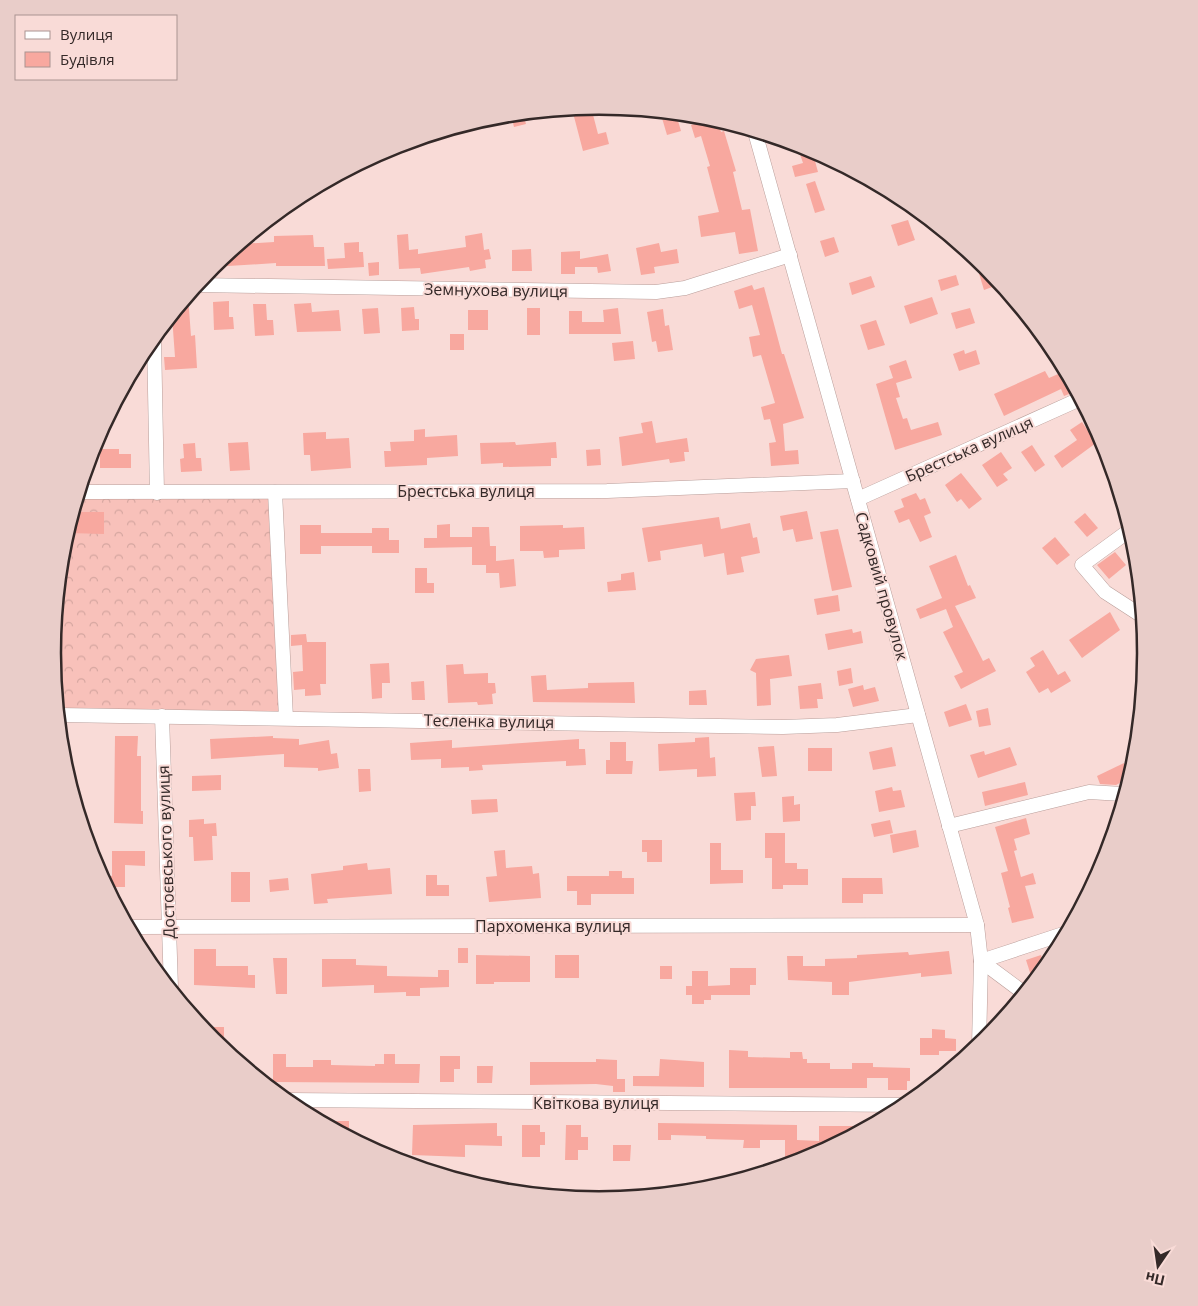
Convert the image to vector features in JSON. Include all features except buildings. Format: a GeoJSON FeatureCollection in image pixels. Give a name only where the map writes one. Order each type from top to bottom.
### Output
{"type":"FeatureCollection","features":[{"type":"Feature","properties":{"kind":"street","name":"Садковий провулок"},"geometry":{"type":"LineString","coordinates":[[757,140],[977,925],[981,961],[979,1033]]}},
{"type":"Feature","properties":{"kind":"street","name":"Земнухова вулиця"},"geometry":{"type":"LineString","coordinates":[[207,285],[656,292],[685,288],[790,255]]}},
{"type":"Feature","properties":{"kind":"street"},"geometry":{"type":"LineString","coordinates":[[154,351],[157,493]]}},
{"type":"Feature","properties":{"kind":"street","name":"Брестська вулиця"},"geometry":{"type":"LineString","coordinates":[[858,500],[1074,402]]}},
{"type":"Feature","properties":{"kind":"street","name":"Брестська вулиця"},"geometry":{"type":"LineString","coordinates":[[86,492],[607,491],[853,481]]}},
{"type":"Feature","properties":{"kind":"street"},"geometry":{"type":"LineString","coordinates":[[275,492],[286,718]]}},
{"type":"Feature","properties":{"kind":"street"},"geometry":{"type":"LineString","coordinates":[[1123,535],[1082,565],[1105,592],[1135,612]]}},
{"type":"Feature","properties":{"kind":"street","name":"Тесленка вулиця"},"geometry":{"type":"LineString","coordinates":[[65,715],[783,727],[837,725],[918,715]]}},
{"type":"Feature","properties":{"kind":"street","name":"Достоєвського вулиця"},"geometry":{"type":"LineString","coordinates":[[162,716],[170,977]]}},
{"type":"Feature","properties":{"kind":"street"},"geometry":{"type":"LineString","coordinates":[[949,826],[1089,792],[1117,794]]}},
{"type":"Feature","properties":{"kind":"street","name":"Пархоменка вулиця"},"geometry":{"type":"LineString","coordinates":[[136,927],[977,925]]}},
{"type":"Feature","properties":{"kind":"street"},"geometry":{"type":"LineString","coordinates":[[981,961],[1056,936]]}},
{"type":"Feature","properties":{"kind":"street"},"geometry":{"type":"LineString","coordinates":[[981,961],[1019,989]]}},
{"type":"Feature","properties":{"kind":"street","name":"Квіткова вулиця"},"geometry":{"type":"LineString","coordinates":[[300,1100],[890,1105]]}},
{"type":"Feature","properties":{"kind":"green space"},"geometry":{"type":"Polygon","coordinates":[[[86,495],[272,495],[283,715],[65,712],[62,688],[62,618],[72,548],[86,495]]]}}]}
